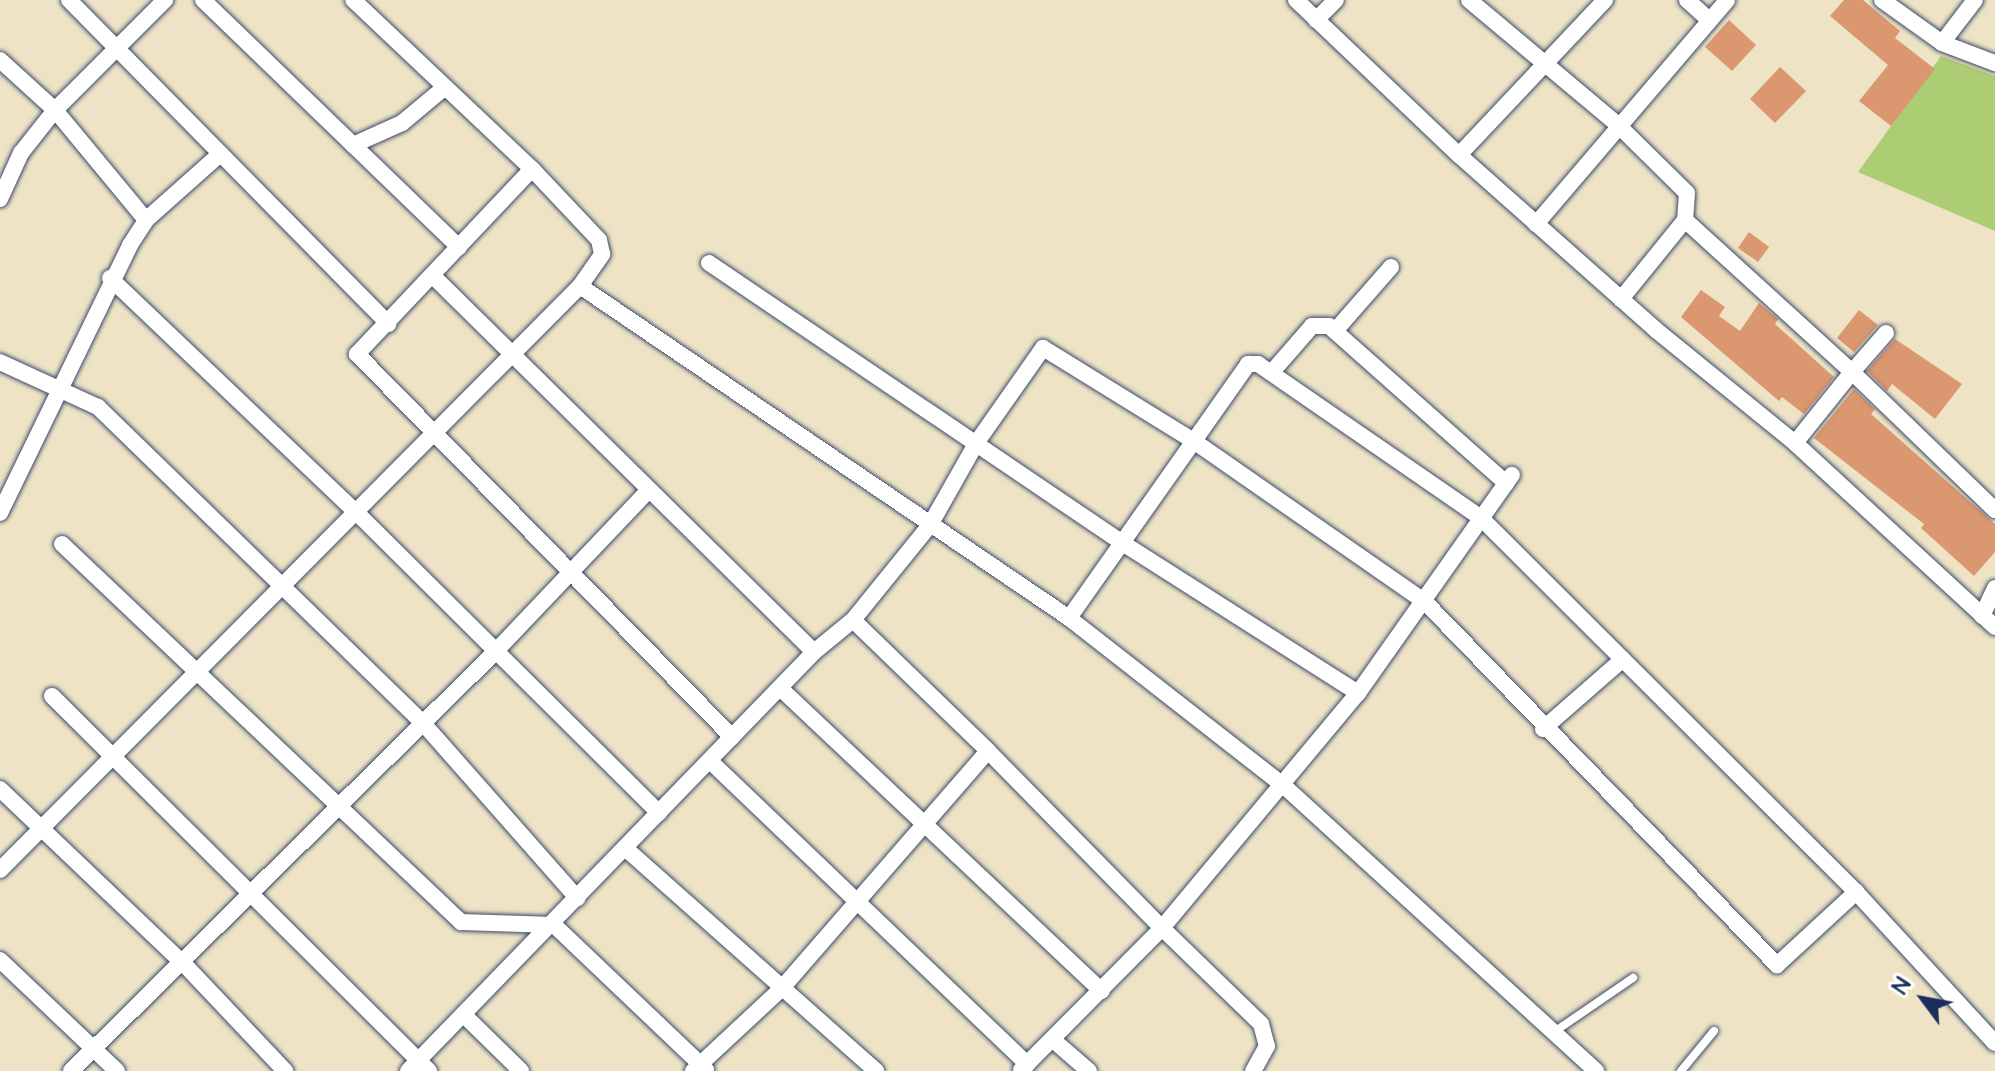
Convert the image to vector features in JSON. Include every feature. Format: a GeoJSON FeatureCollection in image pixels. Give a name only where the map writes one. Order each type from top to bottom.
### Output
{"type":"FeatureCollection","features":[{"type":"Feature","properties":{"kind":"street"},"geometry":{"type":"LineString","coordinates":[[69,0],[389,324]]}},
{"type":"Feature","properties":{"kind":"street"},"geometry":{"type":"LineString","coordinates":[[0,199],[21,153],[55,110],[115,46],[165,0]]}},
{"type":"Feature","properties":{"kind":"street"},"geometry":{"type":"LineString","coordinates":[[203,0],[459,247]]}},
{"type":"Feature","properties":{"kind":"street"},"geometry":{"type":"LineString","coordinates":[[0,870],[580,286],[602,254],[599,240],[532,169],[353,0]]}},
{"type":"Feature","properties":{"kind":"street"},"geometry":{"type":"LineString","coordinates":[[1296,0],[1459,155],[1621,299],[1795,443],[1995,627]]}},
{"type":"Feature","properties":{"kind":"street"},"geometry":{"type":"LineString","coordinates":[[1316,20],[1336,0]]}},
{"type":"Feature","properties":{"kind":"street"},"geometry":{"type":"LineString","coordinates":[[1469,0],[1545,60],[1681,182],[1688,206],[1685,220],[1621,299]]}},
{"type":"Feature","properties":{"kind":"street"},"geometry":{"type":"LineString","coordinates":[[1459,155],[1545,60],[1605,0]]}},
{"type":"Feature","properties":{"kind":"street"},"geometry":{"type":"LineString","coordinates":[[1687,0],[1708,19]]}},
{"type":"Feature","properties":{"kind":"street"},"geometry":{"type":"LineString","coordinates":[[1536,224],[1727,0]]}},
{"type":"Feature","properties":{"kind":"street"},"geometry":{"type":"LineString","coordinates":[[1882,0],[1942,43],[1995,63]]}},
{"type":"Feature","properties":{"kind":"street"},"geometry":{"type":"LineString","coordinates":[[1942,43],[1975,0]]}},
{"type":"Feature","properties":{"kind":"street"},"geometry":{"type":"LineString","coordinates":[[0,60],[55,110],[146,220]]}},
{"type":"Feature","properties":{"kind":"street"},"geometry":{"type":"LineString","coordinates":[[353,145],[402,123],[445,87]]}},
{"type":"Feature","properties":{"kind":"street"},"geometry":{"type":"LineString","coordinates":[[0,513],[110,278],[146,220],[219,155]]}},
{"type":"Feature","properties":{"kind":"street"},"geometry":{"type":"LineString","coordinates":[[532,169],[389,324],[357,354],[573,571],[732,737]]}},
{"type":"Feature","properties":{"kind":"street"},"geometry":{"type":"LineString","coordinates":[[1685,220],[1852,372],[1995,510]]}},
{"type":"Feature","properties":{"kind":"street"},"geometry":{"type":"LineString","coordinates":[[709,263],[1121,542],[1358,693]]}},
{"type":"Feature","properties":{"kind":"street"},"geometry":{"type":"LineString","coordinates":[[1335,331],[1391,267]]}},
{"type":"Feature","properties":{"kind":"street"},"geometry":{"type":"LineString","coordinates":[[433,276],[814,652]]}},
{"type":"Feature","properties":{"kind":"street"},"geometry":{"type":"LineString","coordinates":[[110,278],[356,512],[659,813]]}},
{"type":"Feature","properties":{"kind":"street"},"geometry":{"type":"LineString","coordinates":[[580,286],[1069,618],[1283,785],[1596,1071]]}},
{"type":"Feature","properties":{"kind":"street"},"geometry":{"type":"LineString","coordinates":[[710,761],[1024,1068],[1162,928],[1283,785],[1358,693],[1509,479],[1335,331],[1319,323],[1312,326],[1272,372]]}},
{"type":"Feature","properties":{"kind":"street"},"geometry":{"type":"LineString","coordinates":[[1795,443],[1886,333]]}},
{"type":"Feature","properties":{"kind":"street"},"geometry":{"type":"LineString","coordinates":[[52,696],[419,1068],[464,1015],[814,652],[853,620],[930,525],[977,442],[1043,348],[1195,442],[1425,602],[1543,729],[1777,965],[1856,892]]}},
{"type":"Feature","properties":{"kind":"street"},"geometry":{"type":"LineString","coordinates":[[0,362],[98,407],[422,722],[577,898]]}},
{"type":"Feature","properties":{"kind":"street"},"geometry":{"type":"LineString","coordinates":[[1069,618],[1248,364],[1272,372],[1480,517],[1856,892],[1995,1043]]}},
{"type":"Feature","properties":{"kind":"street"},"geometry":{"type":"LineString","coordinates":[[71,1071],[183,963],[248,892],[337,804],[496,651],[649,490]]}},
{"type":"Feature","properties":{"kind":"street"},"geometry":{"type":"LineString","coordinates":[[62,544],[461,922],[554,925],[700,1069],[782,988],[988,751]]}},
{"type":"Feature","properties":{"kind":"street"},"geometry":{"type":"LineString","coordinates":[[1982,616],[1995,588]]}},
{"type":"Feature","properties":{"kind":"street"},"geometry":{"type":"LineString","coordinates":[[853,620],[1261,1024],[1267,1046],[1253,1071]]}},
{"type":"Feature","properties":{"kind":"street"},"geometry":{"type":"LineString","coordinates":[[1543,729],[1623,659]]}},
{"type":"Feature","properties":{"kind":"street"},"geometry":{"type":"LineString","coordinates":[[780,688],[1102,991]]}},
{"type":"Feature","properties":{"kind":"street"},"geometry":{"type":"LineString","coordinates":[[0,789],[39,830],[183,963],[285,1071]]}},
{"type":"Feature","properties":{"kind":"street"},"geometry":{"type":"LineString","coordinates":[[625,848],[876,1071]]}},
{"type":"Feature","properties":{"kind":"street"},"geometry":{"type":"LineString","coordinates":[[0,960],[117,1071]]}},
{"type":"Feature","properties":{"kind":"street"},"geometry":{"type":"LineString","coordinates":[[464,1015],[521,1071]]}},
{"type":"Feature","properties":{"kind":"street"},"geometry":{"type":"LineString","coordinates":[[1052,1039],[1089,1071]]}},
{"type":"Feature","properties":{"kind":"lane"},"geometry":{"type":"LineString","coordinates":[[1554,1032],[1633,978]]}},
{"type":"Feature","properties":{"kind":"lane"},"geometry":{"type":"LineString","coordinates":[[1681,1071],[1714,1031]]}},
{"type":"Feature","properties":{"kind":"green space"},"geometry":{"type":"Polygon","coordinates":[[[1941,56],[1995,76],[1995,231],[1858,172],[1941,56]]]}},
{"type":"Feature","properties":{"kind":"building"},"geometry":{"type":"Polygon","coordinates":[[[1844,0],[1863,0],[1900,31],[1895,38],[1935,69],[1891,126],[1859,101],[1888,65],[1830,16],[1844,0]]]}},
{"type":"Feature","properties":{"kind":"building"},"geometry":{"type":"Polygon","coordinates":[[[1729,20],[1756,45],[1732,71],[1705,47],[1729,20]]]}},
{"type":"Feature","properties":{"kind":"building"},"geometry":{"type":"Polygon","coordinates":[[[1780,67],[1806,91],[1775,123],[1750,99],[1780,67]]]}},
{"type":"Feature","properties":{"kind":"building"},"geometry":{"type":"Polygon","coordinates":[[[1749,232],[1769,247],[1758,262],[1738,248],[1749,232]]]}},
{"type":"Feature","properties":{"kind":"building"},"geometry":{"type":"Polygon","coordinates":[[[1701,290],[1725,307],[1719,316],[1740,331],[1759,303],[1778,319],[1775,324],[1834,377],[1804,414],[1782,397],[1779,401],[1681,317],[1701,290]]]}},
{"type":"Feature","properties":{"kind":"building"},"geometry":{"type":"Polygon","coordinates":[[[1859,310],[1878,325],[1854,352],[1837,338],[1859,310]]]}},
{"type":"Feature","properties":{"kind":"building"},"geometry":{"type":"Polygon","coordinates":[[[1895,339],[1962,384],[1935,419],[1892,384],[1887,391],[1867,371],[1895,339]]]}},
{"type":"Feature","properties":{"kind":"building"},"geometry":{"type":"Polygon","coordinates":[[[1854,389],[1875,409],[1871,414],[1995,524],[1995,552],[1974,576],[1921,528],[1924,524],[1814,438],[1854,389]]]}}]}
